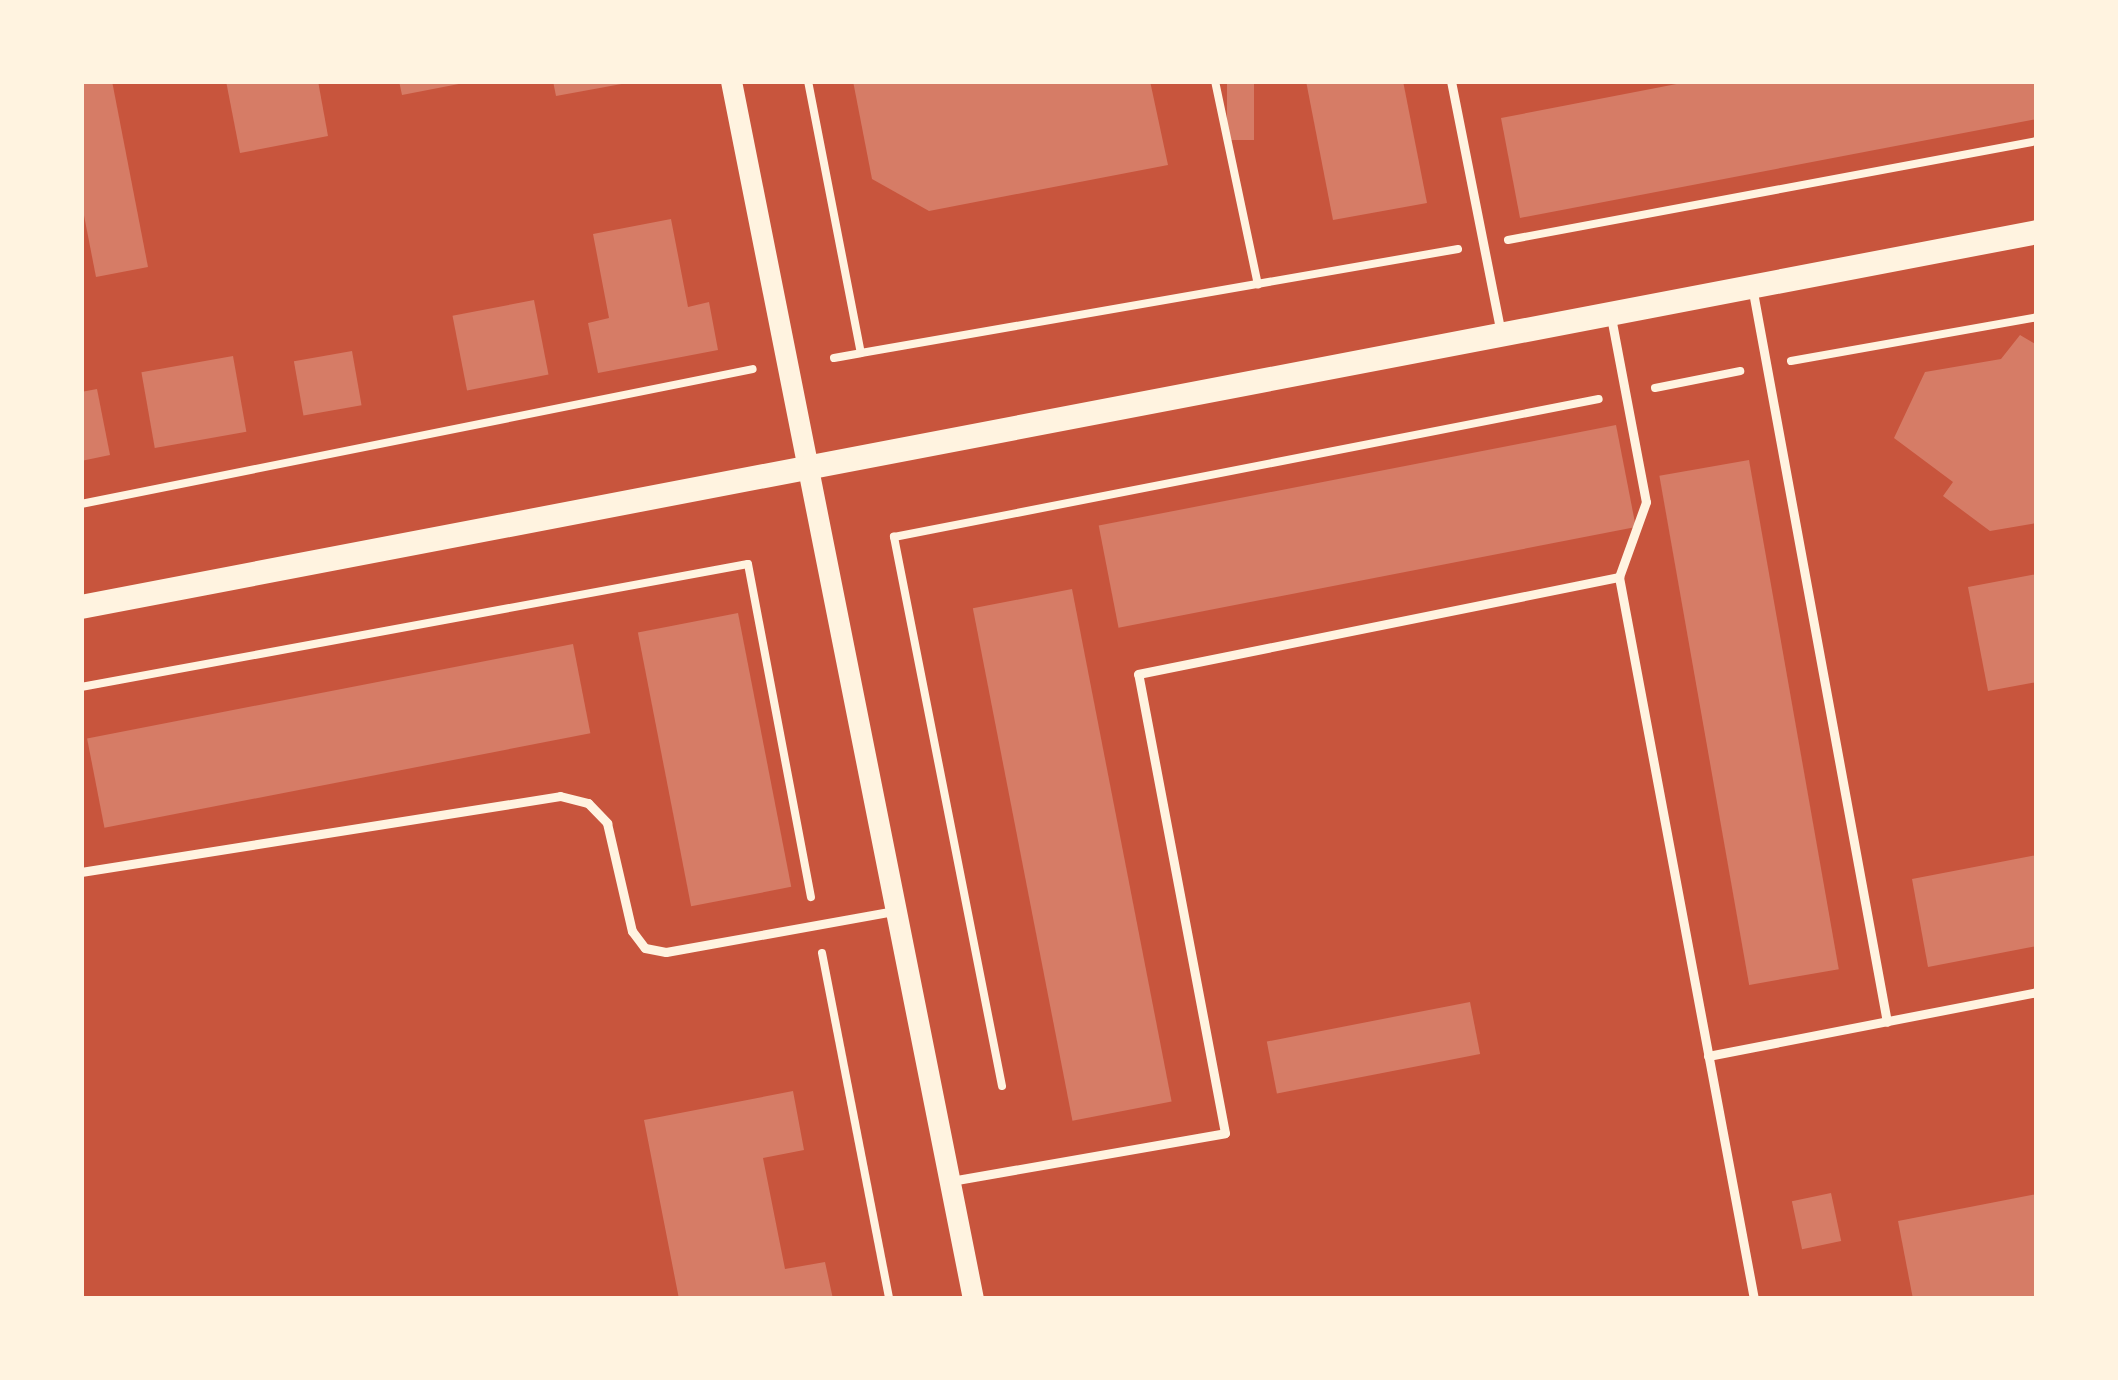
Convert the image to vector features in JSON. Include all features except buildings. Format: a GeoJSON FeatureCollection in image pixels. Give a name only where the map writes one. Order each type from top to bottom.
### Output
{"type":"FeatureCollection","features":[{"type":"Feature","properties":{"kind":"main road"},"geometry":{"type":"LineString","coordinates":[[81,607],[2037,232]]}},
{"type":"Feature","properties":{"kind":"street"},"geometry":{"type":"LineString","coordinates":[[730,81],[812,468],[973,1299]]}},
{"type":"Feature","properties":{"kind":"lane"},"geometry":{"type":"LineString","coordinates":[[1451,81],[1501,334]]}},
{"type":"Feature","properties":{"kind":"lane"},"geometry":{"type":"LineString","coordinates":[[1752,286],[1887,1022]]}},
{"type":"Feature","properties":{"kind":"lane"},"geometry":{"type":"LineString","coordinates":[[1610,314],[1646,502],[1618,577],[1754,1299]]}},
{"type":"Feature","properties":{"kind":"lane"},"geometry":{"type":"LineString","coordinates":[[951,1180],[1225,1133],[1138,674],[1618,577]]}},
{"type":"Feature","properties":{"kind":"lane"},"geometry":{"type":"LineString","coordinates":[[81,872],[560,796],[588,803],[607,823],[632,931],[644,948],[666,952],[898,910]]}},
{"type":"Feature","properties":{"kind":"lane"},"geometry":{"type":"LineString","coordinates":[[1708,1056],[2037,992]]}},
{"type":"Feature","properties":{"kind":"path"},"geometry":{"type":"LineString","coordinates":[[808,81],[861,353]]}},
{"type":"Feature","properties":{"kind":"path"},"geometry":{"type":"LineString","coordinates":[[1215,81],[1258,285]]}},
{"type":"Feature","properties":{"kind":"path"},"geometry":{"type":"LineString","coordinates":[[834,358],[1484,245],[2037,141]]}},
{"type":"Feature","properties":{"kind":"path"},"geometry":{"type":"LineString","coordinates":[[1002,1086],[895,537],[2037,316]]}},
{"type":"Feature","properties":{"kind":"path"},"geometry":{"type":"LineString","coordinates":[[81,504],[753,373]]}},
{"type":"Feature","properties":{"kind":"path"},"geometry":{"type":"LineString","coordinates":[[81,687],[748,564],[890,1299]]}}]}
